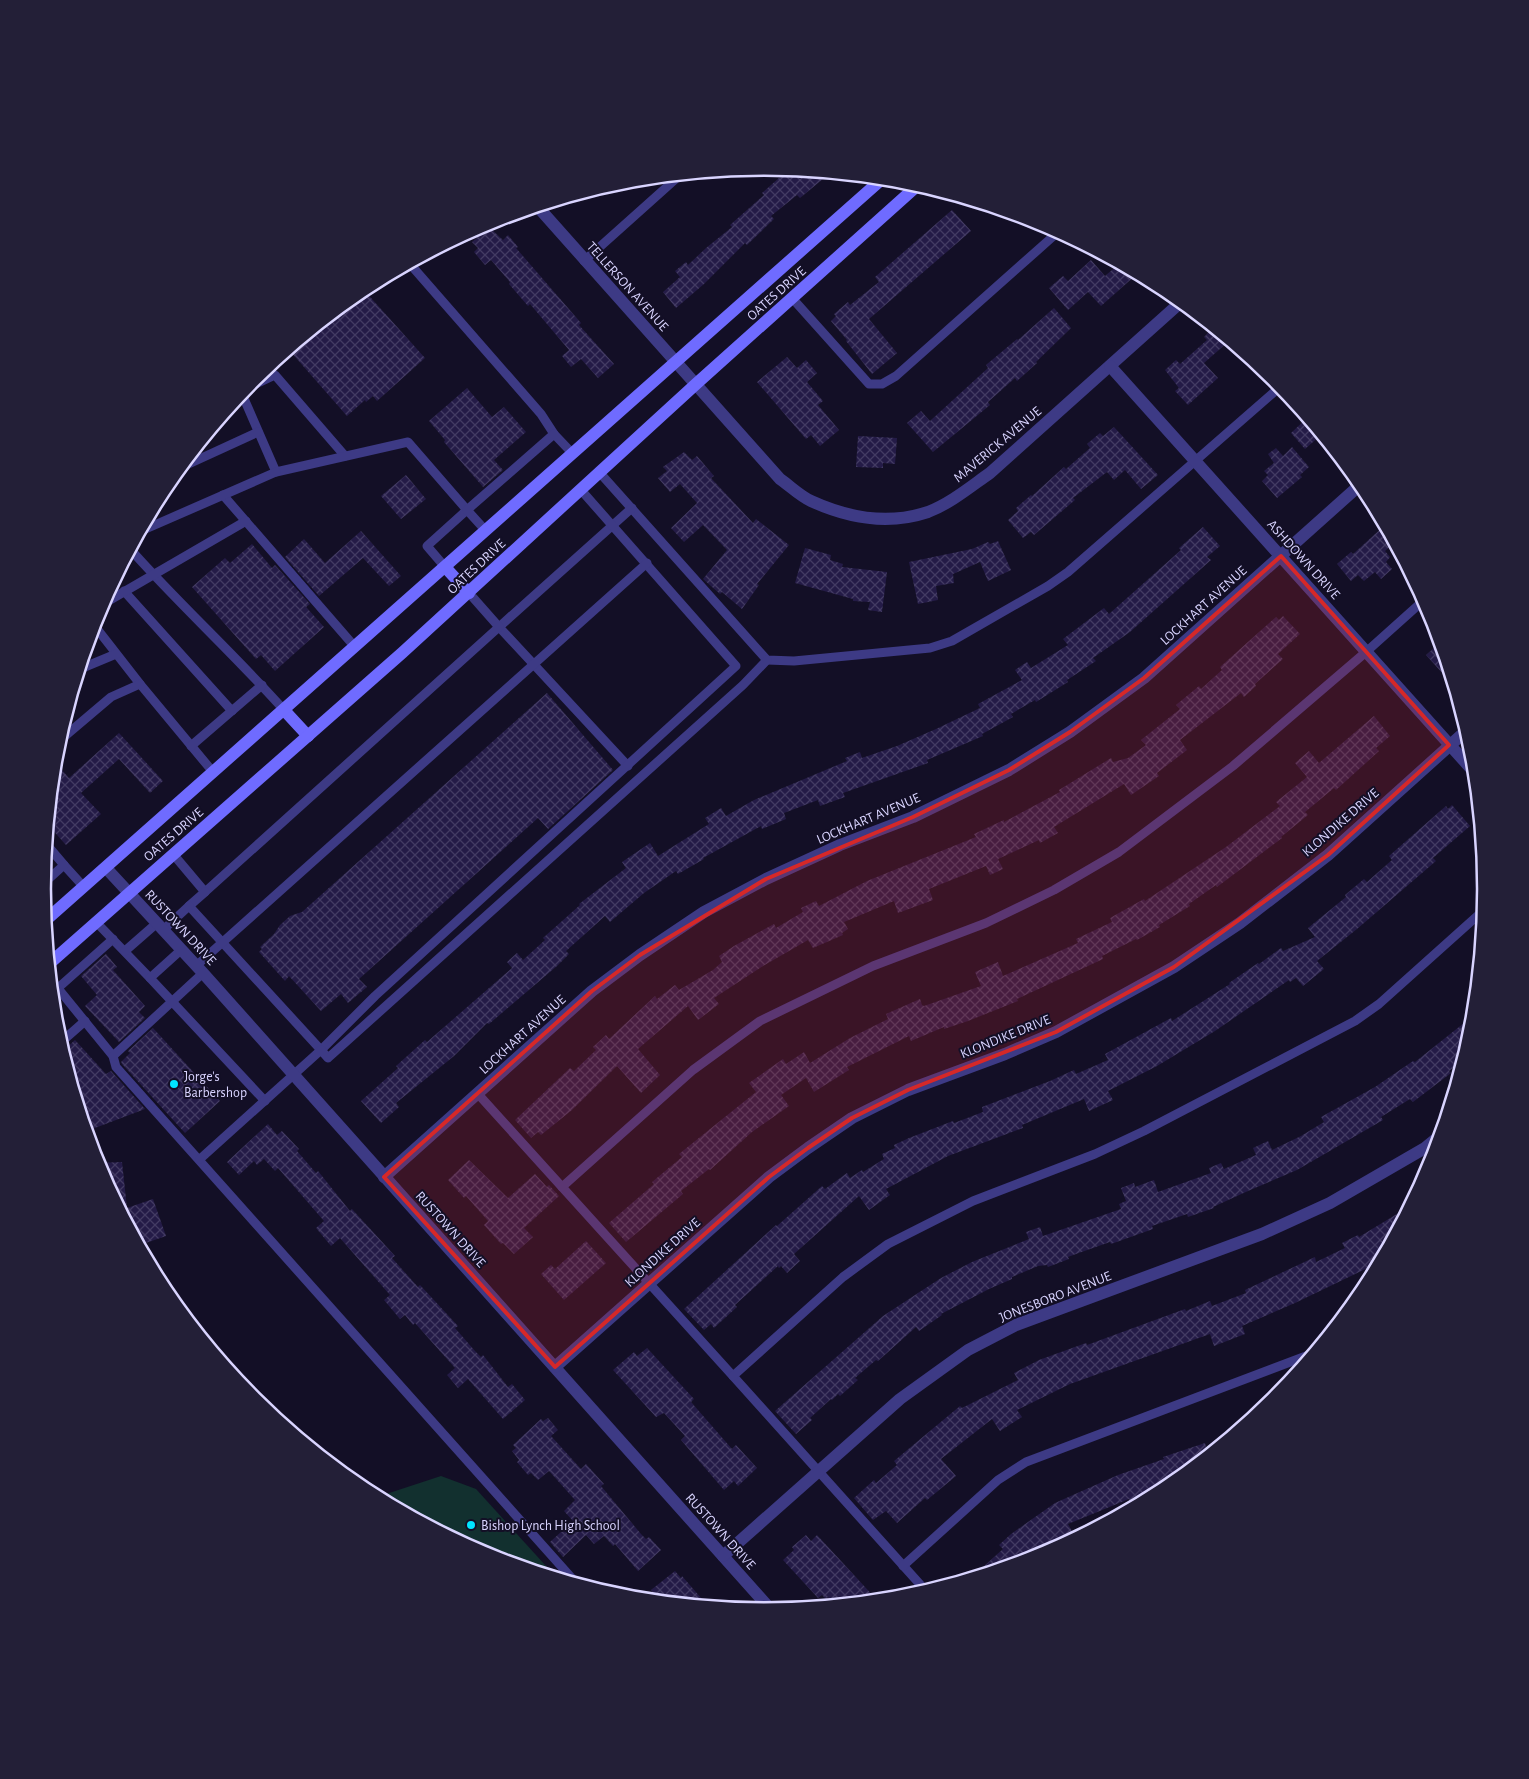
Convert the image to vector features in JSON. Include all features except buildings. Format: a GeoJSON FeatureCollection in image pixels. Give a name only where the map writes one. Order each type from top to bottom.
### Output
{"type":"FeatureCollection","features":[{"type":"Feature","properties":{"kind":"main road","name":"OATES DRIVE"},"geometry":{"type":"LineString","coordinates":[[52,914],[875,185]]}},
{"type":"Feature","properties":{"kind":"main road","name":"OATES DRIVE"},"geometry":{"type":"LineString","coordinates":[[55,959],[469,593],[696,384],[911,192]]}},
{"type":"Feature","properties":{"kind":"main road"},"geometry":{"type":"LineString","coordinates":[[445,567],[469,593]]}},
{"type":"Feature","properties":{"kind":"main road"},"geometry":{"type":"LineString","coordinates":[[284,710],[308,736]]}},
{"type":"Feature","properties":{"kind":"street","name":"TELLERSON AVENUE"},"geometry":{"type":"LineString","coordinates":[[542,212],[584,261],[696,384]]}},
{"type":"Feature","properties":{"kind":"street","name":"MAVERICK AVENUE"},"geometry":{"type":"LineString","coordinates":[[696,384],[780,479],[810,501],[846,514],[871,519],[899,518],[928,511],[960,495],[990,473],[1176,307]]}},
{"type":"Feature","properties":{"kind":"street","name":"ASHDOWN DRIVE"},"geometry":{"type":"LineString","coordinates":[[1110,366],[1466,764]]}},
{"type":"Feature","properties":{"kind":"street","name":"LOCKHART AVENUE"},"geometry":{"type":"LineString","coordinates":[[384,1177],[592,991],[640,955],[704,912],[766,879],[840,844],[913,817],[1008,770],[1070,732],[1144,678],[1355,489]]}},
{"type":"Feature","properties":{"kind":"street","name":"KLONDIKE DRIVE"},"geometry":{"type":"LineString","coordinates":[[555,1368],[768,1177],[852,1118],[908,1090],[1005,1054],[1056,1032],[1174,967],[1240,923],[1328,855],[1460,735]]}},
{"type":"Feature","properties":{"kind":"street","name":"RUSTOWN DRIVE"},"geometry":{"type":"LineString","coordinates":[[106,868],[200,970],[765,1603]]}},
{"type":"Feature","properties":{"kind":"street","name":"JONESBORO AVENUE"},"geometry":{"type":"LineString","coordinates":[[724,1556],[900,1399],[968,1350],[1016,1325],[1262,1234],[1330,1203],[1430,1144]]}},
{"type":"Feature","properties":{"kind":"lane"},"geometry":{"type":"LineString","coordinates":[[584,261],[672,182]]}},
{"type":"Feature","properties":{"kind":"lane"},"geometry":{"type":"LineString","coordinates":[[792,298],[869,384],[882,384],[896,376],[1052,238]]}},
{"type":"Feature","properties":{"kind":"lane"},"geometry":{"type":"LineString","coordinates":[[414,269],[541,414],[554,434],[573,454]]}},
{"type":"Feature","properties":{"kind":"lane"},"geometry":{"type":"LineString","coordinates":[[268,377],[275,375],[346,456]]}},
{"type":"Feature","properties":{"kind":"lane"},"geometry":{"type":"LineString","coordinates":[[600,473],[767,660],[794,661],[930,648],[952,641],[1048,586],[1068,572],[1275,391]]}},
{"type":"Feature","properties":{"kind":"lane"},"geometry":{"type":"LineString","coordinates":[[245,401],[276,472]]}},
{"type":"Feature","properties":{"kind":"lane"},"geometry":{"type":"LineString","coordinates":[[194,461],[258,432]]}},
{"type":"Feature","properties":{"kind":"lane"},"geometry":{"type":"LineString","coordinates":[[445,567],[427,546],[554,434]]}},
{"type":"Feature","properties":{"kind":"lane"},"geometry":{"type":"LineString","coordinates":[[151,527],[276,472],[408,442],[486,531]]}},
{"type":"Feature","properties":{"kind":"lane"},"geometry":{"type":"LineString","coordinates":[[200,1160],[294,1076],[375,996],[736,666],[581,490]]}},
{"type":"Feature","properties":{"kind":"lane"},"geometry":{"type":"LineString","coordinates":[[223,495],[355,647]]}},
{"type":"Feature","properties":{"kind":"lane"},"geometry":{"type":"LineString","coordinates":[[125,951],[189,906],[632,508]]}},
{"type":"Feature","properties":{"kind":"lane"},"geometry":{"type":"LineString","coordinates":[[115,596],[246,521]]}},
{"type":"Feature","properties":{"kind":"lane"},"geometry":{"type":"LineString","coordinates":[[135,555],[284,710]]}},
{"type":"Feature","properties":{"kind":"lane"},"geometry":{"type":"LineString","coordinates":[[113,1056],[172,1002],[222,943],[647,563]]}},
{"type":"Feature","properties":{"kind":"lane"},"geometry":{"type":"LineString","coordinates":[[124,591],[232,711]]}},
{"type":"Feature","properties":{"kind":"lane"},"geometry":{"type":"LineString","coordinates":[[469,593],[628,766]]}},
{"type":"Feature","properties":{"kind":"lane"},"geometry":{"type":"LineString","coordinates":[[562,1186],[693,1070],[760,1021],[873,966],[986,923],[1054,890],[1119,852],[1232,766],[1418,605]]}},
{"type":"Feature","properties":{"kind":"lane"},"geometry":{"type":"LineString","coordinates":[[100,633],[214,772]]}},
{"type":"Feature","properties":{"kind":"lane"},"geometry":{"type":"LineString","coordinates":[[87,666],[116,654]]}},
{"type":"Feature","properties":{"kind":"lane"},"geometry":{"type":"LineString","coordinates":[[189,906],[328,1058],[743,685],[767,660]]}},
{"type":"Feature","properties":{"kind":"lane"},"geometry":{"type":"LineString","coordinates":[[69,732],[111,697],[140,684]]}},
{"type":"Feature","properties":{"kind":"lane"},"geometry":{"type":"LineString","coordinates":[[191,746],[262,685]]}},
{"type":"Feature","properties":{"kind":"lane"},"geometry":{"type":"LineString","coordinates":[[53,852],[83,886]]}},
{"type":"Feature","properties":{"kind":"lane"},"geometry":{"type":"LineString","coordinates":[[173,854],[205,892]]}},
{"type":"Feature","properties":{"kind":"lane"},"geometry":{"type":"LineString","coordinates":[[52,876],[64,865]]}},
{"type":"Feature","properties":{"kind":"lane"},"geometry":{"type":"LineString","coordinates":[[733,1376],[843,1277],[888,1244],[973,1201],[1096,1154],[1355,1021],[1379,1004],[1477,915]]}},
{"type":"Feature","properties":{"kind":"lane"},"geometry":{"type":"LineString","coordinates":[[96,922],[265,1101]]}},
{"type":"Feature","properties":{"kind":"lane"},"geometry":{"type":"LineString","coordinates":[[57,983],[113,939]]}},
{"type":"Feature","properties":{"kind":"lane"},"geometry":{"type":"LineString","coordinates":[[150,978],[181,950]]}},
{"type":"Feature","properties":{"kind":"lane"},"geometry":{"type":"LineString","coordinates":[[58,989],[113,1056],[116,1067],[569,1575]]}},
{"type":"Feature","properties":{"kind":"lane"},"geometry":{"type":"LineString","coordinates":[[67,1037],[85,1021]]}},
{"type":"Feature","properties":{"kind":"lane"},"geometry":{"type":"LineString","coordinates":[[478,1094],[920,1585]]}},
{"type":"Feature","properties":{"kind":"lane"},"geometry":{"type":"LineString","coordinates":[[903,1566],[998,1480],[1026,1462],[1305,1356]]}},
{"type":"Feature","properties":{"kind":"highlighted area"},"geometry":{"type":"Polygon","coordinates":[[[1281,556],[1449,745],[1328,855],[1174,967],[1056,1032],[908,1090],[852,1118],[808,1148],[769,1177],[555,1367],[384,1177],[592,991],[640,955],[766,879],[913,817],[1009,770],[1070,732],[1144,678],[1281,556]]]}},
{"type":"Feature","properties":{"kind":"green space","name":"Bishop Lynch High School"},"geometry":{"type":"Polygon","coordinates":[[[441,1476],[476,1489],[549,1569],[492,1548],[449,1529],[386,1494],[441,1476]]]}},
{"type":"Feature","properties":{"kind":"place","name":"Jorge's Barbershop"},"geometry":{"type":"Point","coordinates":[174,1084]}},
{"type":"Feature","properties":{"kind":"place","name":"Bishop Lynch High School"},"geometry":{"type":"Point","coordinates":[471,1525]}}]}
